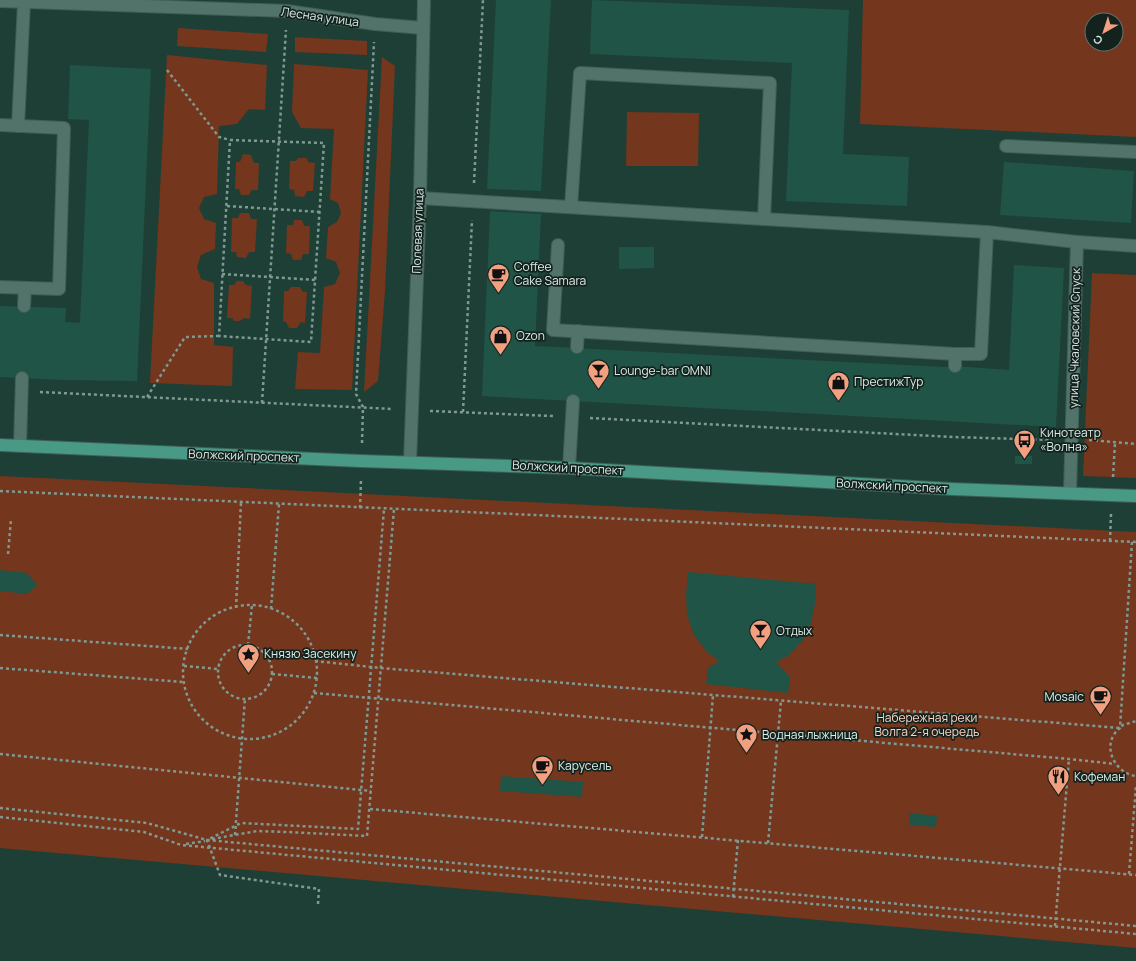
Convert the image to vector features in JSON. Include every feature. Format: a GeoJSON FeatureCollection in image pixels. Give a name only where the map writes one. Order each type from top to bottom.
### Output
{"type":"FeatureCollection","features":[{"type":"Feature","properties":{"kind":"main road","name":"Волжский проспект"},"geometry":{"type":"LineString","coordinates":[[0,445],[568,468],[952,489],[1136,496]]}},
{"type":"Feature","properties":{"kind":"street","name":"Полевая улица"},"geometry":{"type":"LineString","coordinates":[[410,462],[420,198],[424,0]]}},
{"type":"Feature","properties":{"kind":"street","name":"Лесная улица"},"geometry":{"type":"LineString","coordinates":[[0,1],[287,11],[375,24],[423,28]]}},
{"type":"Feature","properties":{"kind":"street"},"geometry":{"type":"LineString","coordinates":[[18,126],[24,2]]}},
{"type":"Feature","properties":{"kind":"street"},"geometry":{"type":"LineString","coordinates":[[571,207],[580,73],[770,83],[764,219]]}},
{"type":"Feature","properties":{"kind":"street"},"geometry":{"type":"LineString","coordinates":[[0,125],[64,128],[59,289],[0,287]]}},
{"type":"Feature","properties":{"kind":"street"},"geometry":{"type":"LineString","coordinates":[[1006,146],[1136,152]]}},
{"type":"Feature","properties":{"kind":"street"},"geometry":{"type":"LineString","coordinates":[[420,198],[988,232],[1077,242],[1136,246]]}},
{"type":"Feature","properties":{"kind":"street"},"geometry":{"type":"LineString","coordinates":[[558,245],[553,330],[955,354],[981,354],[988,232]]}},
{"type":"Feature","properties":{"kind":"street","name":"улица Чкаловский Спуск"},"geometry":{"type":"LineString","coordinates":[[1070,493],[1077,242]]}},
{"type":"Feature","properties":{"kind":"street"},"geometry":{"type":"LineString","coordinates":[[24,306],[25,288]]}},
{"type":"Feature","properties":{"kind":"street"},"geometry":{"type":"LineString","coordinates":[[577,347],[578,331]]}},
{"type":"Feature","properties":{"kind":"street"},"geometry":{"type":"LineString","coordinates":[[955,354],[955,366]]}},
{"type":"Feature","properties":{"kind":"street"},"geometry":{"type":"LineString","coordinates":[[20,446],[22,378]]}},
{"type":"Feature","properties":{"kind":"street"},"geometry":{"type":"LineString","coordinates":[[568,468],[573,400]]}},
{"type":"Feature","properties":{"kind":"path"},"geometry":{"type":"LineString","coordinates":[[463,412],[482,0]]}},
{"type":"Feature","properties":{"kind":"path"},"geometry":{"type":"LineString","coordinates":[[262,403],[287,11]]}},
{"type":"Feature","properties":{"kind":"path"},"geometry":{"type":"LineString","coordinates":[[356,394],[375,24]]}},
{"type":"Feature","properties":{"kind":"path"},"geometry":{"type":"LineString","coordinates":[[147,398],[185,337],[219,336],[311,342],[316,280],[324,143],[230,140],[219,137],[167,70]]}},
{"type":"Feature","properties":{"kind":"path"},"geometry":{"type":"LineString","coordinates":[[219,336],[230,140]]}},
{"type":"Feature","properties":{"kind":"path"},"geometry":{"type":"LineString","coordinates":[[227,206],[320,212]]}},
{"type":"Feature","properties":{"kind":"path"},"geometry":{"type":"LineString","coordinates":[[222,274],[316,280]]}},
{"type":"Feature","properties":{"kind":"path"},"geometry":{"type":"LineString","coordinates":[[0,491],[1136,542]]}},
{"type":"Feature","properties":{"kind":"path"},"geometry":{"type":"LineString","coordinates":[[236,608],[241,502]]}},
{"type":"Feature","properties":{"kind":"path"},"geometry":{"type":"LineString","coordinates":[[271,609],[279,504]]}},
{"type":"Feature","properties":{"kind":"path"},"geometry":{"type":"LineString","coordinates":[[207,840],[241,824],[358,829],[384,509]]}},
{"type":"Feature","properties":{"kind":"path"},"geometry":{"type":"LineString","coordinates":[[182,845],[257,832],[367,836],[394,509]]}},
{"type":"Feature","properties":{"kind":"path"},"geometry":{"type":"LineString","coordinates":[[8,554],[11,519]]}},
{"type":"Feature","properties":{"kind":"path"},"geometry":{"type":"LineString","coordinates":[[1120,728],[1132,542]]}},
{"type":"Feature","properties":{"kind":"path"},"geometry":{"type":"LineString","coordinates":[[248,645],[252,605]]}},
{"type":"Feature","properties":{"kind":"path"},"geometry":{"type":"LineString","coordinates":[[252,605],[271,609],[290,618],[304,633],[314,652],[317,678],[314,693],[305,712],[290,727],[270,737],[247,740],[224,735],[205,722],[191,704],[184,682],[184,659],[192,638],[208,620],[228,609],[252,605]]}},
{"type":"Feature","properties":{"kind":"path"},"geometry":{"type":"LineString","coordinates":[[0,635],[188,650]]}},
{"type":"Feature","properties":{"kind":"path"},"geometry":{"type":"LineString","coordinates":[[241,645],[248,645],[258,648],[265,653],[270,660],[272,674],[269,685],[263,692],[255,697],[237,698],[229,694],[223,687],[219,678],[218,669],[220,660],[226,653],[241,645]]}},
{"type":"Feature","properties":{"kind":"path"},"geometry":{"type":"LineString","coordinates":[[315,661],[381,668],[1120,728]]}},
{"type":"Feature","properties":{"kind":"path"},"geometry":{"type":"LineString","coordinates":[[184,666],[218,669]]}},
{"type":"Feature","properties":{"kind":"path"},"geometry":{"type":"LineString","coordinates":[[0,668],[184,682]]}},
{"type":"Feature","properties":{"kind":"path"},"geometry":{"type":"LineString","coordinates":[[272,674],[317,678]]}},
{"type":"Feature","properties":{"kind":"path"},"geometry":{"type":"LineString","coordinates":[[314,693],[1115,764]]}},
{"type":"Feature","properties":{"kind":"path"},"geometry":{"type":"LineString","coordinates":[[702,837],[713,695]]}},
{"type":"Feature","properties":{"kind":"path"},"geometry":{"type":"LineString","coordinates":[[236,835],[245,698]]}},
{"type":"Feature","properties":{"kind":"path"},"geometry":{"type":"LineString","coordinates":[[768,843],[781,701]]}},
{"type":"Feature","properties":{"kind":"path"},"geometry":{"type":"LineString","coordinates":[[1136,721],[1123,725],[1120,728],[1112,739],[1110,748],[1111,756],[1115,764],[1122,771],[1136,776]]}},
{"type":"Feature","properties":{"kind":"path"},"geometry":{"type":"LineString","coordinates":[[0,754],[371,791]]}},
{"type":"Feature","properties":{"kind":"path"},"geometry":{"type":"LineString","coordinates":[[1055,926],[1069,759]]}},
{"type":"Feature","properties":{"kind":"path"},"geometry":{"type":"LineString","coordinates":[[1129,874],[1136,786]]}},
{"type":"Feature","properties":{"kind":"path"},"geometry":{"type":"LineString","coordinates":[[0,808],[147,823],[207,840],[1136,926]]}},
{"type":"Feature","properties":{"kind":"path"},"geometry":{"type":"LineString","coordinates":[[370,809],[1136,875]]}},
{"type":"Feature","properties":{"kind":"path"},"geometry":{"type":"LineString","coordinates":[[0,817],[144,832],[182,845],[210,848],[1136,934]]}},
{"type":"Feature","properties":{"kind":"path"},"geometry":{"type":"LineString","coordinates":[[207,840],[220,875],[319,888],[318,904]]}},
{"type":"Feature","properties":{"kind":"path"},"geometry":{"type":"LineString","coordinates":[[733,896],[738,840]]}},
{"type":"Feature","properties":{"kind":"green space"},"geometry":{"type":"Polygon","coordinates":[[[863,0],[1136,0],[1136,137],[860,124],[863,0]]]}},
{"type":"Feature","properties":{"kind":"green space"},"geometry":{"type":"Polygon","coordinates":[[[178,28],[268,34],[266,52],[177,46],[178,28]]]}},
{"type":"Feature","properties":{"kind":"green space"},"geometry":{"type":"Polygon","coordinates":[[[295,37],[367,41],[367,55],[295,52],[295,37]]]}},
{"type":"Feature","properties":{"kind":"green space"},"geometry":{"type":"Polygon","coordinates":[[[167,55],[267,65],[265,110],[249,109],[237,124],[219,126],[217,194],[204,197],[199,208],[204,219],[216,223],[215,249],[201,255],[197,267],[201,279],[214,283],[214,345],[233,347],[232,386],[150,383],[167,55]]]}},
{"type":"Feature","properties":{"kind":"green space"},"geometry":{"type":"Polygon","coordinates":[[[382,57],[395,66],[385,291],[378,381],[364,392],[382,57]]]}},
{"type":"Feature","properties":{"kind":"green space"},"geometry":{"type":"Polygon","coordinates":[[[294,64],[368,70],[352,390],[295,389],[298,352],[320,353],[324,287],[335,284],[340,273],[336,262],[326,258],[328,227],[337,222],[341,213],[338,203],[330,199],[334,129],[301,128],[292,112],[294,64]]]}},
{"type":"Feature","properties":{"kind":"green space"},"geometry":{"type":"Polygon","coordinates":[[[627,112],[699,113],[698,166],[626,166],[627,112]]]}},
{"type":"Feature","properties":{"kind":"green space"},"geometry":{"type":"Polygon","coordinates":[[[243,154],[251,155],[254,163],[259,163],[258,190],[252,190],[249,195],[241,195],[239,189],[235,189],[236,162],[240,162],[243,154]]]}},
{"type":"Feature","properties":{"kind":"green space"},"geometry":{"type":"Polygon","coordinates":[[[298,158],[307,158],[308,162],[315,163],[313,191],[307,191],[304,197],[295,196],[294,190],[289,189],[290,161],[296,161],[298,158]]]}},
{"type":"Feature","properties":{"kind":"green space"},"geometry":{"type":"Polygon","coordinates":[[[240,213],[249,213],[251,219],[257,219],[255,252],[249,252],[246,258],[237,257],[236,252],[231,252],[232,218],[238,218],[240,213]]]}},
{"type":"Feature","properties":{"kind":"green space"},"geometry":{"type":"Polygon","coordinates":[[[294,220],[302,220],[304,226],[310,226],[309,254],[303,254],[301,260],[293,260],[291,254],[286,253],[287,225],[293,225],[294,220]]]}},
{"type":"Feature","properties":{"kind":"green space"},"geometry":{"type":"Polygon","coordinates":[[[1092,273],[1136,275],[1136,478],[1083,476],[1092,273]]]}},
{"type":"Feature","properties":{"kind":"green space"},"geometry":{"type":"Polygon","coordinates":[[[237,281],[243,281],[246,285],[252,286],[250,319],[244,318],[240,321],[234,321],[232,318],[227,318],[229,285],[234,285],[237,281]]]}},
{"type":"Feature","properties":{"kind":"green space"},"geometry":{"type":"Polygon","coordinates":[[[291,287],[300,287],[303,292],[307,292],[305,323],[301,322],[297,328],[289,328],[286,322],[283,321],[284,291],[288,291],[291,287]]]}},
{"type":"Feature","properties":{"kind":"green space","name":"Набережная реки Волга 2-я очередь"},"geometry":{"type":"Polygon","coordinates":[[[0,476],[1136,532],[1136,948],[0,848],[0,476]]]}},
{"type":"Feature","properties":{"kind":"building"},"geometry":{"type":"Polygon","coordinates":[[[496,0],[551,0],[541,191],[487,189],[496,0]]]}},
{"type":"Feature","properties":{"kind":"building"},"geometry":{"type":"Polygon","coordinates":[[[592,0],[849,10],[843,154],[909,157],[907,206],[786,201],[792,63],[590,54],[592,0]]]}},
{"type":"Feature","properties":{"kind":"building"},"geometry":{"type":"Polygon","coordinates":[[[70,65],[151,69],[137,381],[0,377],[0,306],[66,308],[65,322],[80,323],[89,120],[68,119],[70,65]]]}},
{"type":"Feature","properties":{"kind":"building"},"geometry":{"type":"Polygon","coordinates":[[[1004,162],[1134,171],[1131,223],[1000,215],[1004,162]]]}},
{"type":"Feature","properties":{"kind":"building"},"geometry":{"type":"Polygon","coordinates":[[[490,211],[541,214],[535,346],[945,367],[955,366],[1009,370],[1014,265],[1064,268],[1056,427],[482,396],[490,211]]]}},
{"type":"Feature","properties":{"kind":"building"},"geometry":{"type":"Polygon","coordinates":[[[619,247],[654,247],[654,268],[619,269],[619,247]]]}},
{"type":"Feature","properties":{"kind":"building","name":"Кинотеатр «Волна»"},"geometry":{"type":"Polygon","coordinates":[[[1015,456],[1032,456],[1032,464],[1015,464],[1015,456]]]}},
{"type":"Feature","properties":{"kind":"building"},"geometry":{"type":"Polygon","coordinates":[[[0,570],[27,573],[37,585],[27,594],[0,591],[0,570]]]}},
{"type":"Feature","properties":{"kind":"building"},"geometry":{"type":"Polygon","coordinates":[[[688,572],[816,584],[815,604],[811,622],[803,640],[788,656],[776,662],[790,677],[788,693],[706,684],[708,668],[719,661],[707,652],[694,635],[687,615],[686,595],[688,572]]]}},
{"type":"Feature","properties":{"kind":"building"},"geometry":{"type":"Polygon","coordinates":[[[501,776],[583,782],[582,797],[500,791],[501,776]]]}},
{"type":"Feature","properties":{"kind":"building"},"geometry":{"type":"Polygon","coordinates":[[[910,813],[937,816],[936,827],[909,825],[910,813]]]}},
{"type":"Feature","properties":{"kind":"place","name":"Coffee Cake Samara"},"geometry":{"type":"Point","coordinates":[498,294]}},
{"type":"Feature","properties":{"kind":"place","name":"Ozon"},"geometry":{"type":"Point","coordinates":[500,356]}},
{"type":"Feature","properties":{"kind":"place","name":"Lounge-bar OMNI"},"geometry":{"type":"Point","coordinates":[599,390]}},
{"type":"Feature","properties":{"kind":"place","name":"ПрестижТур"},"geometry":{"type":"Point","coordinates":[839,402]}},
{"type":"Feature","properties":{"kind":"place","name":"Кинотеатр «Волна»"},"geometry":{"type":"Point","coordinates":[1024,460]}},
{"type":"Feature","properties":{"kind":"place","name":"Отдых"},"geometry":{"type":"Point","coordinates":[761,650]}},
{"type":"Feature","properties":{"kind":"place","name":"Князю Засекину"},"geometry":{"type":"Point","coordinates":[249,674]}},
{"type":"Feature","properties":{"kind":"place","name":"Mosaic"},"geometry":{"type":"Point","coordinates":[1100,716]}},
{"type":"Feature","properties":{"kind":"place","name":"Водная лыжница"},"geometry":{"type":"Point","coordinates":[746,754]}},
{"type":"Feature","properties":{"kind":"place","name":"Карусель"},"geometry":{"type":"Point","coordinates":[542,786]}},
{"type":"Feature","properties":{"kind":"place","name":"Кофеман"},"geometry":{"type":"Point","coordinates":[1059,796]}}]}
